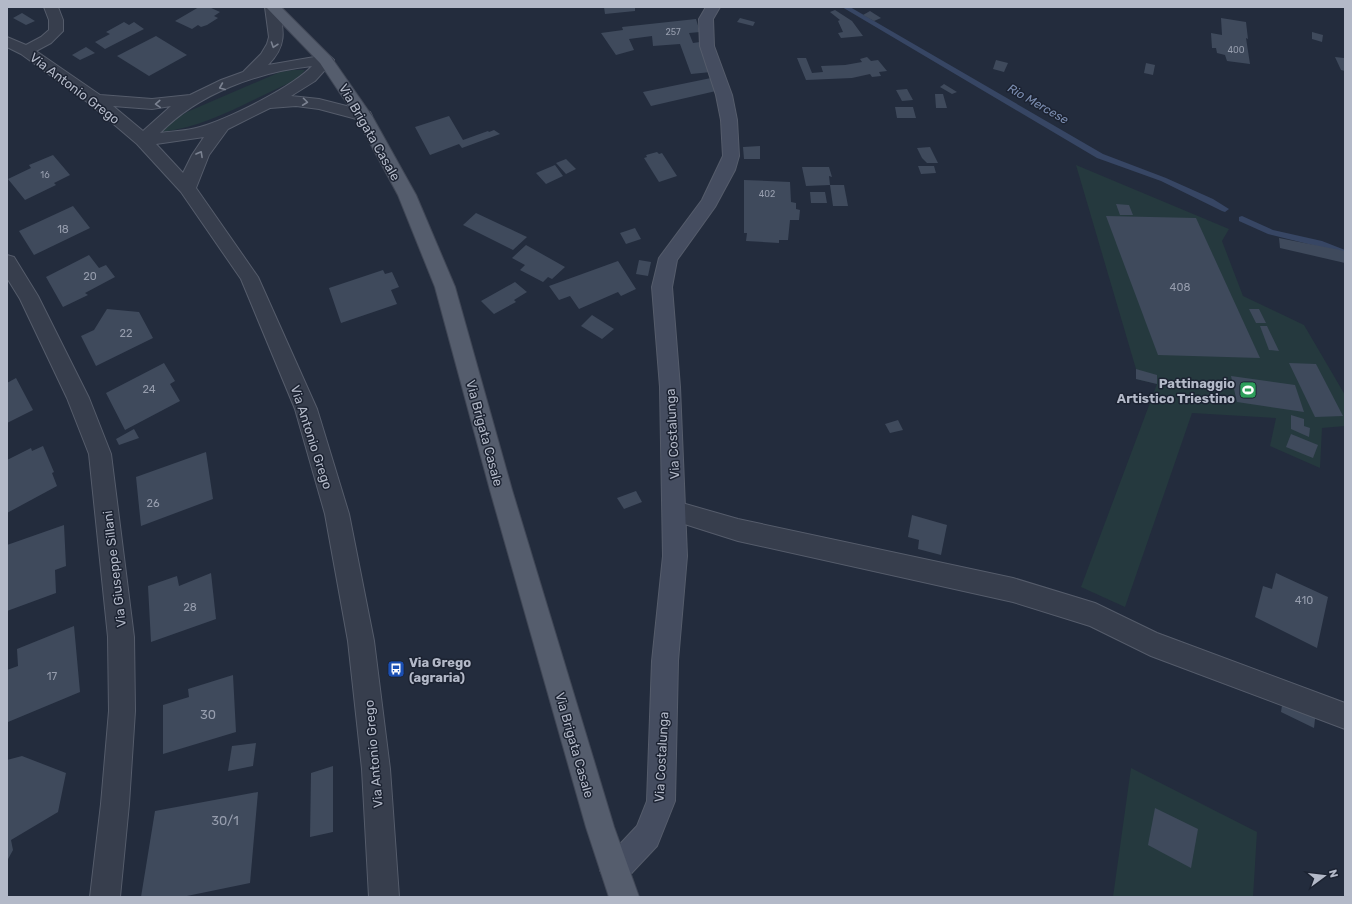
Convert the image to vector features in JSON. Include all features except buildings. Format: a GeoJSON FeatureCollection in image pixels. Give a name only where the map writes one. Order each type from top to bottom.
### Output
{"type":"FeatureCollection","features":[{"type":"Feature","properties":{"kind":"main road","name":"Via Brigata Casale"},"geometry":{"type":"LineString","coordinates":[[273,7],[326,60],[364,116],[407,195],[445,287],[501,490],[600,827],[624,897]]}},
{"type":"Feature","properties":{"kind":"street"},"geometry":{"type":"LineString","coordinates":[[26,51],[46,40],[56,31],[56,20],[51,7]]}},
{"type":"Feature","properties":{"kind":"street"},"geometry":{"type":"LineString","coordinates":[[248,75],[268,57],[276,45],[277,28],[273,7]]}},
{"type":"Feature","properties":{"kind":"street","name":"Via Costalunga"},"geometry":{"type":"LineString","coordinates":[[615,870],[647,836],[661,801],[665,661],[674,556],[675,510],[670,387],[662,287],[668,258],[709,203],[726,170],[730,156],[729,120],[724,95],[707,46],[706,19],[713,7]]}},
{"type":"Feature","properties":{"kind":"street","name":"Via Antonio Grego"},"geometry":{"type":"LineString","coordinates":[[7,41],[26,51],[96,100],[143,140],[188,188],[249,277],[306,409],[337,514],[361,641],[376,769],[384,897]]}},
{"type":"Feature","properties":{"kind":"street"},"geometry":{"type":"LineString","coordinates":[[143,140],[167,116],[196,98],[248,75],[296,62],[326,60]]}},
{"type":"Feature","properties":{"kind":"street"},"geometry":{"type":"LineString","coordinates":[[143,140],[200,133],[223,125],[266,104],[310,78],[326,60]]}},
{"type":"Feature","properties":{"kind":"street"},"geometry":{"type":"LineString","coordinates":[[96,100],[152,104],[196,98]]}},
{"type":"Feature","properties":{"kind":"street"},"geometry":{"type":"LineString","coordinates":[[266,104],[296,100],[337,108],[364,116]]}},
{"type":"Feature","properties":{"kind":"street"},"geometry":{"type":"LineString","coordinates":[[188,188],[194,164],[204,147],[223,125]]}},
{"type":"Feature","properties":{"kind":"street","name":"Via Giuseppe Sillani"},"geometry":{"type":"LineString","coordinates":[[7,262],[28,296],[68,378],[100,454],[121,636],[122,711],[115,804],[105,897]]}},
{"type":"Feature","properties":{"kind":"street"},"geometry":{"type":"LineString","coordinates":[[675,510],[745,532],[1013,590],[1095,615],[1151,643],[1345,716]]}},
{"type":"Feature","properties":{"kind":"green space"},"geometry":{"type":"Polygon","coordinates":[[[305,70],[299,77],[287,84],[226,113],[194,125],[162,132],[173,121],[187,112],[280,72],[305,70]]]}},
{"type":"Feature","properties":{"kind":"green space","name":"Pattinaggio Artistico Triestino"},"geometry":{"type":"Polygon","coordinates":[[[1076,165],[1229,229],[1222,241],[1243,296],[1304,325],[1345,395],[1345,426],[1322,428],[1320,468],[1270,446],[1276,418],[1192,413],[1125,607],[1081,587],[1157,384],[1136,379],[1136,369],[1076,165]]]}},
{"type":"Feature","properties":{"kind":"green space"},"geometry":{"type":"Polygon","coordinates":[[[1131,768],[1257,832],[1253,897],[1113,897],[1131,768]]]}},
{"type":"Feature","properties":{"kind":"waterway","name":"Rio Mercese"},"geometry":{"type":"LineString","coordinates":[[845,7],[1100,156],[1164,180],[1225,209]]}},
{"type":"Feature","properties":{"kind":"waterway","name":"Rio Mercese"},"geometry":{"type":"LineString","coordinates":[[1242,219],[1271,232],[1322,244],[1345,253]]}},
{"type":"Feature","properties":{"kind":"place","name":"Pattinaggio Artistico Triestino"},"geometry":{"type":"Point","coordinates":[1248,390]}},
{"type":"Feature","properties":{"kind":"place","name":"Via Grego (agraria)"},"geometry":{"type":"Point","coordinates":[396,669]}}]}
